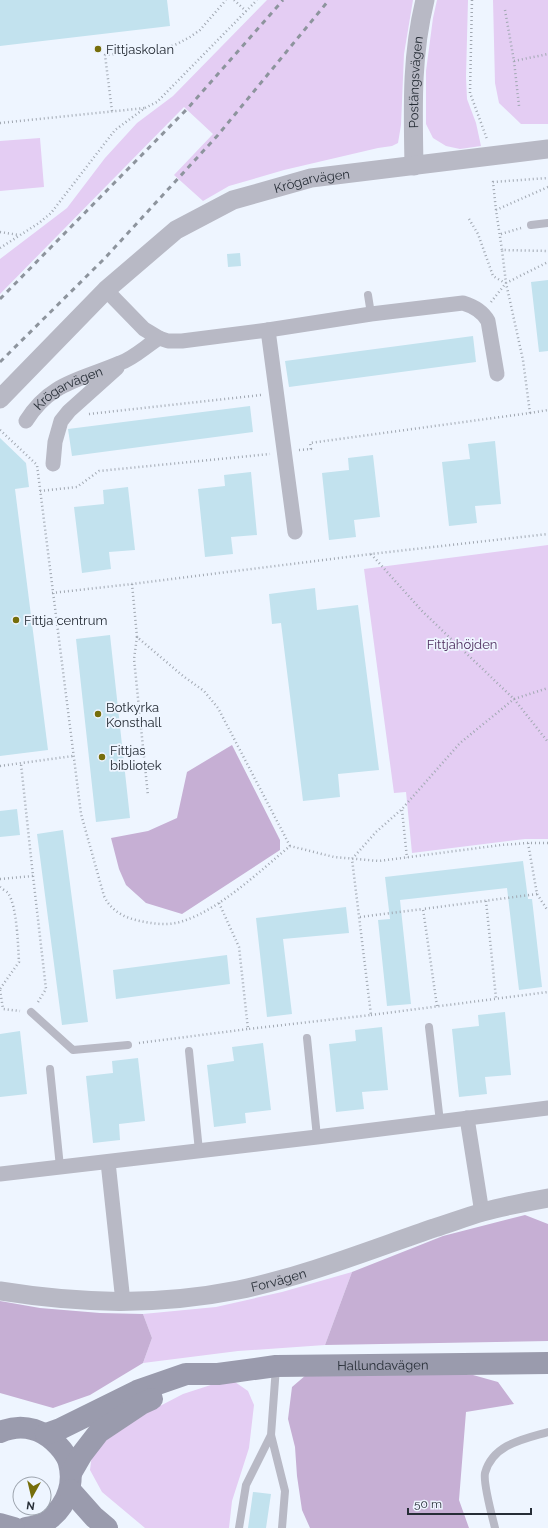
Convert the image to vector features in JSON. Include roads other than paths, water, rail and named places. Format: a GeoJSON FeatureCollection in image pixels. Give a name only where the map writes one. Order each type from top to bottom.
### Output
{"type":"FeatureCollection","features":[{"type":"Feature","properties":{"kind":"main road","name":"Hallundavägen"},"geometry":{"type":"LineString","coordinates":[[46,1434],[60,1429],[137,1391],[186,1374],[218,1374],[276,1366],[548,1363]]}},
{"type":"Feature","properties":{"kind":"main road","name":"Hallundavägen"},"geometry":{"type":"LineString","coordinates":[[42,1526],[64,1503],[70,1481],[82,1454],[99,1432],[141,1404],[218,1374]]}},
{"type":"Feature","properties":{"kind":"main road"},"geometry":{"type":"LineString","coordinates":[[0,1416],[10,1430],[35,1430],[46,1434],[56,1444],[69,1462],[70,1481],[94,1516],[108,1528]]}},
{"type":"Feature","properties":{"kind":"main road"},"geometry":{"type":"LineString","coordinates":[[0,1524],[14,1528]]}},
{"type":"Feature","properties":{"kind":"street","name":"Postängsvägen"},"geometry":{"type":"LineString","coordinates":[[414,166],[413,81],[415,53],[426,0]]}},
{"type":"Feature","properties":{"kind":"street","name":"Krögarvägen"},"geometry":{"type":"LineString","coordinates":[[0,399],[106,290],[176,230],[232,200],[311,178],[548,149]]}},
{"type":"Feature","properties":{"kind":"street"},"geometry":{"type":"LineString","coordinates":[[106,290],[144,328],[158,338],[168,341],[182,341],[268,330],[371,314],[463,303],[470,305],[486,317],[488,321],[497,374]]}},
{"type":"Feature","properties":{"kind":"street"},"geometry":{"type":"LineString","coordinates":[[268,330],[295,532]]}},
{"type":"Feature","properties":{"kind":"street","name":"Krögarvägen"},"geometry":{"type":"LineString","coordinates":[[26,421],[34,408],[43,399],[56,390],[71,382],[122,363],[158,338]]}},
{"type":"Feature","properties":{"kind":"street"},"geometry":{"type":"LineString","coordinates":[[53,464],[55,442],[61,421],[122,363]]}},
{"type":"Feature","properties":{"kind":"street"},"geometry":{"type":"LineString","coordinates":[[0,1174],[548,1108]]}},
{"type":"Feature","properties":{"kind":"street"},"geometry":{"type":"LineString","coordinates":[[467,1118],[482,1212]]}},
{"type":"Feature","properties":{"kind":"street"},"geometry":{"type":"LineString","coordinates":[[108,1162],[123,1302]]}},
{"type":"Feature","properties":{"kind":"street","name":"Forvägen"},"geometry":{"type":"LineString","coordinates":[[0,1291],[43,1298],[123,1302],[166,1300],[201,1296],[264,1283],[302,1273],[482,1212],[548,1198]]}},
{"type":"Feature","properties":{"kind":"lane"},"geometry":{"type":"LineString","coordinates":[[531,225],[548,223]]}},
{"type":"Feature","properties":{"kind":"lane"},"geometry":{"type":"LineString","coordinates":[[368,295],[371,314]]}},
{"type":"Feature","properties":{"kind":"lane"},"geometry":{"type":"LineString","coordinates":[[31,1012],[73,1050],[128,1045]]}},
{"type":"Feature","properties":{"kind":"lane"},"geometry":{"type":"LineString","coordinates":[[429,1027],[440,1122]]}},
{"type":"Feature","properties":{"kind":"lane"},"geometry":{"type":"LineString","coordinates":[[307,1038],[317,1137]]}},
{"type":"Feature","properties":{"kind":"lane"},"geometry":{"type":"LineString","coordinates":[[189,1051],[199,1151]]}},
{"type":"Feature","properties":{"kind":"lane"},"geometry":{"type":"LineString","coordinates":[[50,1069],[60,1167]]}},
{"type":"Feature","properties":{"kind":"lane"},"geometry":{"type":"LineString","coordinates":[[276,1366],[271,1435],[285,1491],[282,1528]]}},
{"type":"Feature","properties":{"kind":"lane"},"geometry":{"type":"LineString","coordinates":[[495,1528],[486,1488],[485,1473],[491,1461],[501,1450],[512,1443],[548,1432]]}},
{"type":"Feature","properties":{"kind":"lane"},"geometry":{"type":"LineString","coordinates":[[239,1528],[246,1485],[271,1435]]}},
{"type":"Feature","properties":{"kind":"railway"},"geometry":{"type":"LineString","coordinates":[[0,299],[188,108],[283,0]]}},
{"type":"Feature","properties":{"kind":"railway"},"geometry":{"type":"LineString","coordinates":[[0,362],[105,258],[218,135],[329,0]]}},
{"type":"Feature","properties":{"kind":"place","name":"Fittjaskolan"},"geometry":{"type":"Point","coordinates":[98,49]}},
{"type":"Feature","properties":{"kind":"place","name":"Fittja centrum"},"geometry":{"type":"Point","coordinates":[16,620]}},
{"type":"Feature","properties":{"kind":"place","name":"Botkyrka Konsthall"},"geometry":{"type":"Point","coordinates":[98,714]}},
{"type":"Feature","properties":{"kind":"place","name":"Fittjas bibliotek"},"geometry":{"type":"Point","coordinates":[102,757]}},
{"type":"Feature","properties":{"kind":"park label","name":"Fittjahöjden"},"geometry":{"type":"Point","coordinates":[462,644]}}]}
